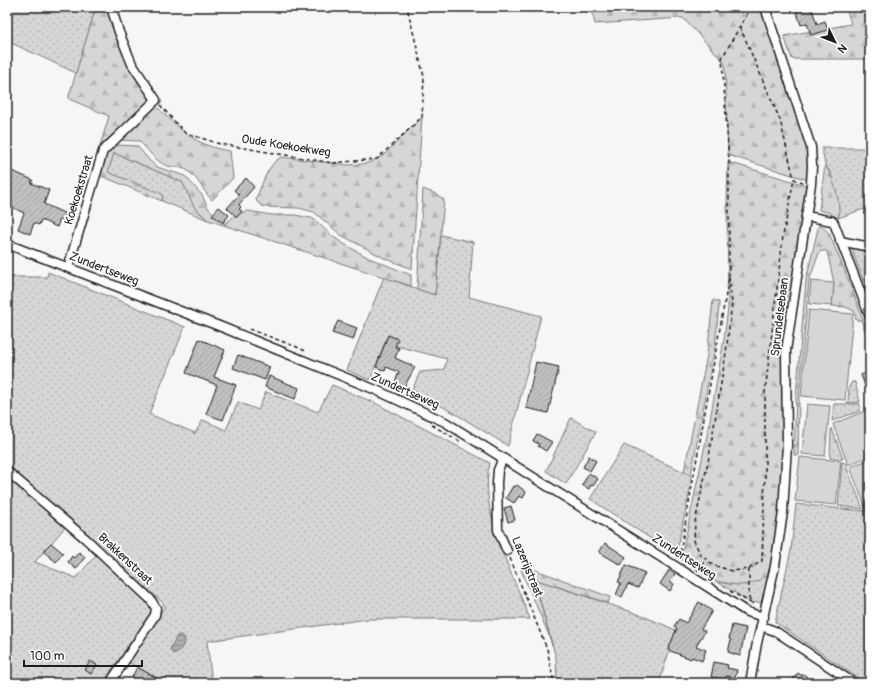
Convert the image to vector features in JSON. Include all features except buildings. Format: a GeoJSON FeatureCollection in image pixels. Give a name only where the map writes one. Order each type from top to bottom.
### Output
{"type":"FeatureCollection","features":[{"type":"Feature","properties":{"kind":"street"},"geometry":{"type":"LineString","coordinates":[[111,7],[132,64],[156,100]]}},
{"type":"Feature","properties":{"kind":"street","name":"Sprundelsebaan"},"geometry":{"type":"LineString","coordinates":[[750,683],[775,566],[783,512],[787,445],[786,350],[811,184],[812,166],[810,147],[765,7]]}},
{"type":"Feature","properties":{"kind":"street","name":"Koekoekstraat"},"geometry":{"type":"LineString","coordinates":[[68,268],[103,151],[156,100]]}},
{"type":"Feature","properties":{"kind":"street"},"geometry":{"type":"LineString","coordinates":[[806,216],[832,221],[835,225],[870,316]]}},
{"type":"Feature","properties":{"kind":"street"},"geometry":{"type":"LineString","coordinates":[[840,241],[870,247]]}},
{"type":"Feature","properties":{"kind":"street","name":"Zundertseweg"},"geometry":{"type":"LineString","coordinates":[[7,244],[219,326],[376,390],[445,422],[747,612],[764,617]]}},
{"type":"Feature","properties":{"kind":"street","name":"Lazerijstraat"},"geometry":{"type":"LineString","coordinates":[[503,458],[498,470],[497,483],[498,530],[507,551]]}},
{"type":"Feature","properties":{"kind":"street","name":"Brakkenstraat"},"geometry":{"type":"LineString","coordinates":[[7,471],[86,539],[150,599],[156,608],[155,615],[110,683]]}},
{"type":"Feature","properties":{"kind":"street"},"geometry":{"type":"LineString","coordinates":[[761,626],[775,631],[854,683]]}},
{"type":"Feature","properties":{"kind":"path","name":"Oude Koekoekweg"},"geometry":{"type":"LineString","coordinates":[[156,100],[185,133],[220,144],[333,163],[377,159],[422,117],[424,77],[406,7]]}},
{"type":"Feature","properties":{"kind":"path"},"geometry":{"type":"LineString","coordinates":[[740,26],[780,120],[794,179],[783,236],[765,393],[765,474],[762,561],[748,569],[732,571],[713,565],[706,560],[701,555],[694,541],[695,522],[709,457],[726,353],[732,303],[729,277],[730,162],[722,58],[750,7]]}},
{"type":"Feature","properties":{"kind":"path"},"geometry":{"type":"LineString","coordinates":[[794,179],[811,184]]}},
{"type":"Feature","properties":{"kind":"path"},"geometry":{"type":"LineString","coordinates":[[675,566],[679,559],[729,277]]}},
{"type":"Feature","properties":{"kind":"path","name":"Lazerijstraat"},"geometry":{"type":"LineString","coordinates":[[507,551],[547,649],[553,678],[552,683]]}},
{"type":"Feature","properties":{"kind":"path"},"geometry":{"type":"LineString","coordinates":[[697,571],[706,560]]}},
{"type":"Feature","properties":{"kind":"path"},"geometry":{"type":"LineString","coordinates":[[748,569],[749,598],[754,605]]}},
{"type":"Feature","properties":{"kind":"green space"},"geometry":{"type":"Polygon","coordinates":[[[7,7],[96,7],[76,73],[7,41],[7,7]]]}},
{"type":"Feature","properties":{"kind":"green space"},"geometry":{"type":"Polygon","coordinates":[[[96,7],[108,7],[116,38],[125,57],[152,99],[100,146],[109,116],[69,99],[96,7]]]}},
{"type":"Feature","properties":{"kind":"green space"},"geometry":{"type":"Polygon","coordinates":[[[591,7],[761,7],[807,146],[809,156],[808,180],[728,155],[724,62],[683,18],[595,24],[591,7]]]}},
{"type":"Feature","properties":{"kind":"green space"},"geometry":{"type":"Polygon","coordinates":[[[846,7],[870,7],[870,59],[792,59],[784,36],[851,24],[846,7]]]}},
{"type":"Feature","properties":{"kind":"green space"},"geometry":{"type":"Polygon","coordinates":[[[156,106],[181,129],[198,141],[218,149],[230,151],[233,178],[212,200],[192,174],[186,169],[168,166],[161,163],[139,141],[117,140],[156,106]]]}},
{"type":"Feature","properties":{"kind":"green space"},"geometry":{"type":"Polygon","coordinates":[[[422,117],[412,269],[384,258],[341,235],[314,212],[299,208],[264,207],[257,202],[256,198],[266,175],[276,160],[281,157],[348,165],[371,162],[384,155],[422,117]]]}},
{"type":"Feature","properties":{"kind":"green space"},"geometry":{"type":"Polygon","coordinates":[[[111,146],[137,146],[157,167],[185,176],[202,195],[208,208],[225,224],[235,215],[248,211],[272,215],[295,215],[311,218],[344,244],[369,258],[411,275],[411,286],[208,220],[194,207],[182,182],[114,153],[108,172],[162,194],[162,201],[99,175],[107,152],[111,146]]]}},
{"type":"Feature","properties":{"kind":"green space"},"geometry":{"type":"Polygon","coordinates":[[[822,148],[870,148],[870,207],[838,218],[839,213],[831,173],[825,165],[822,148]]]}},
{"type":"Feature","properties":{"kind":"green space"},"geometry":{"type":"Polygon","coordinates":[[[114,153],[182,182],[199,212],[208,220],[162,201],[163,197],[107,172],[114,153]]]}},
{"type":"Feature","properties":{"kind":"green space"},"geometry":{"type":"Polygon","coordinates":[[[728,162],[808,187],[792,293],[783,469],[773,554],[768,575],[755,582],[745,585],[717,582],[681,559],[709,426],[728,308],[728,162]]]}},
{"type":"Feature","properties":{"kind":"green space"},"geometry":{"type":"Polygon","coordinates":[[[825,165],[831,176],[838,198],[838,218],[827,212],[819,210],[825,165]]]}},
{"type":"Feature","properties":{"kind":"green space"},"geometry":{"type":"Polygon","coordinates":[[[423,189],[436,194],[444,200],[435,295],[417,289],[423,189]]]}},
{"type":"Feature","properties":{"kind":"green space"},"geometry":{"type":"Polygon","coordinates":[[[819,224],[829,233],[848,279],[870,338],[870,353],[865,341],[868,339],[861,320],[856,320],[854,311],[846,307],[832,306],[834,283],[827,251],[821,251],[809,281],[799,397],[798,455],[794,455],[796,397],[806,280],[819,224]]]}},
{"type":"Feature","properties":{"kind":"green space"},"geometry":{"type":"Polygon","coordinates":[[[441,235],[473,242],[469,297],[541,316],[508,446],[456,414],[412,390],[420,372],[444,370],[447,359],[385,343],[370,380],[347,370],[384,277],[435,295],[441,235]]]}},
{"type":"Feature","properties":{"kind":"green space"},"geometry":{"type":"Polygon","coordinates":[[[851,247],[870,250],[870,292],[867,291],[851,247]]]}},
{"type":"Feature","properties":{"kind":"green space"},"geometry":{"type":"Polygon","coordinates":[[[48,272],[185,327],[149,414],[195,433],[203,420],[226,430],[238,402],[258,410],[266,392],[318,412],[332,385],[375,403],[490,463],[487,481],[493,521],[499,542],[530,619],[368,619],[207,641],[212,683],[164,683],[128,662],[164,608],[163,603],[59,510],[7,466],[7,277],[47,277],[48,272]]]}},
{"type":"Feature","properties":{"kind":"green space"},"geometry":{"type":"Polygon","coordinates":[[[811,281],[834,283],[832,306],[809,304],[811,281]]]}},
{"type":"Feature","properties":{"kind":"green space"},"geometry":{"type":"Polygon","coordinates":[[[713,300],[719,302],[715,346],[691,475],[684,472],[707,355],[713,300]]]}},
{"type":"Feature","properties":{"kind":"green space"},"geometry":{"type":"Polygon","coordinates":[[[809,310],[853,314],[845,400],[801,396],[809,310]]]}},
{"type":"Feature","properties":{"kind":"green space"},"geometry":{"type":"Polygon","coordinates":[[[852,382],[855,382],[860,402],[848,403],[849,387],[852,382]]]}},
{"type":"Feature","properties":{"kind":"green space"},"geometry":{"type":"Polygon","coordinates":[[[807,404],[830,406],[825,456],[802,454],[807,404]]]}},
{"type":"Feature","properties":{"kind":"green space"},"geometry":{"type":"Polygon","coordinates":[[[834,404],[860,404],[860,411],[832,421],[834,404]]]}},
{"type":"Feature","properties":{"kind":"green space"},"geometry":{"type":"Polygon","coordinates":[[[870,409],[870,456],[848,465],[833,424],[870,409]]]}},
{"type":"Feature","properties":{"kind":"green space"},"geometry":{"type":"Polygon","coordinates":[[[571,418],[596,432],[566,484],[546,471],[571,418]]]}},
{"type":"Feature","properties":{"kind":"green space"},"geometry":{"type":"Polygon","coordinates":[[[832,429],[843,459],[830,458],[832,429]]]}},
{"type":"Feature","properties":{"kind":"green space"},"geometry":{"type":"Polygon","coordinates":[[[624,445],[691,475],[690,490],[676,555],[590,499],[624,445]]]}},
{"type":"Feature","properties":{"kind":"green space"},"geometry":{"type":"Polygon","coordinates":[[[800,457],[841,461],[836,505],[795,501],[800,457]]]}},
{"type":"Feature","properties":{"kind":"green space"},"geometry":{"type":"Polygon","coordinates":[[[870,459],[870,507],[866,509],[850,467],[870,459]]]}},
{"type":"Feature","properties":{"kind":"green space"},"geometry":{"type":"Polygon","coordinates":[[[842,462],[845,463],[863,509],[838,506],[842,462]]]}},
{"type":"Feature","properties":{"kind":"green space"},"geometry":{"type":"Polygon","coordinates":[[[7,476],[66,526],[35,562],[76,578],[97,554],[154,605],[153,609],[103,683],[7,683],[7,476]]]}},
{"type":"Feature","properties":{"kind":"green space"},"geometry":{"type":"Polygon","coordinates":[[[796,504],[863,511],[870,509],[870,679],[864,682],[775,622],[791,550],[796,504]]]}},
{"type":"Feature","properties":{"kind":"green space"},"geometry":{"type":"Polygon","coordinates":[[[533,569],[610,597],[608,603],[534,579],[552,645],[521,570],[533,569]]]}},
{"type":"Feature","properties":{"kind":"green space"},"geometry":{"type":"Polygon","coordinates":[[[768,575],[762,602],[752,603],[717,582],[730,584],[745,583],[755,581],[768,575]]]}},
{"type":"Feature","properties":{"kind":"green space"},"geometry":{"type":"Polygon","coordinates":[[[534,579],[638,614],[676,630],[659,683],[557,683],[556,658],[534,579]]]}},
{"type":"Feature","properties":{"kind":"shaded area"},"geometry":{"type":"Polygon","coordinates":[[[181,635],[185,638],[183,646],[179,651],[172,653],[170,649],[177,636],[181,635]]]}}]}
